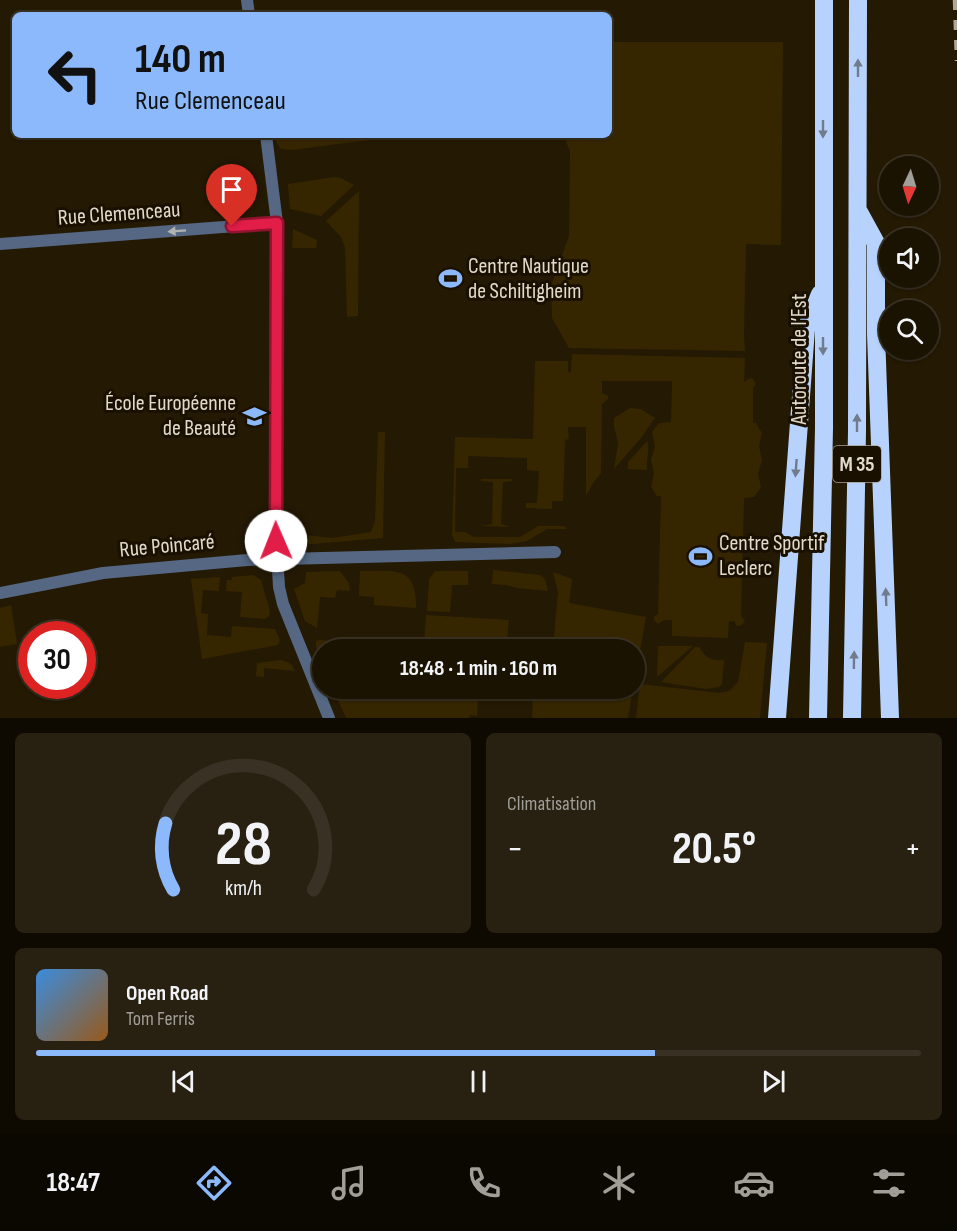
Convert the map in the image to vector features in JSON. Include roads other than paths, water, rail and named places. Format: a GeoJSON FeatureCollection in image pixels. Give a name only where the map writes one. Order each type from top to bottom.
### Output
{"type":"FeatureCollection","features":[{"type":"Feature","properties":{"kind":"highway","name":"Autoroute de l’Est"},"geometry":{"type":"LineString","coordinates":[[818,718],[824,428],[824,0]]}},
{"type":"Feature","properties":{"kind":"highway","name":"M 35"},"geometry":{"type":"LineString","coordinates":[[852,718],[857,419],[858,0]]}},
{"type":"Feature","properties":{"kind":"highway"},"geometry":{"type":"LineString","coordinates":[[858,210],[876,243],[876,334],[890,718]]}},
{"type":"Feature","properties":{"kind":"highway"},"geometry":{"type":"LineString","coordinates":[[777,718],[806,329],[823,287]]}},
{"type":"Feature","properties":{"kind":"highway"},"geometry":{"type":"LineString","coordinates":[[767,718],[784,642]]}},
{"type":"Feature","properties":{"kind":"street"},"geometry":{"type":"LineString","coordinates":[[266,138],[277,223],[275,507],[279,586],[283,604],[329,718]]}},
{"type":"Feature","properties":{"kind":"street","name":"Rue Clemenceau"},"geometry":{"type":"LineString","coordinates":[[0,244],[277,223]]}},
{"type":"Feature","properties":{"kind":"street","name":"Rue Poincaré"},"geometry":{"type":"LineString","coordinates":[[0,593],[103,573],[277,558],[555,552]]}},
{"type":"Feature","properties":{"kind":"railway"},"geometry":{"type":"LineString","coordinates":[[955,0],[957,61]]}},
{"type":"Feature","properties":{"kind":"place","name":"Centre Nautique de Schiltigheim"},"geometry":{"type":"Point","coordinates":[450,279]}},
{"type":"Feature","properties":{"kind":"place","name":"École Européenne de Beauté"},"geometry":{"type":"Point","coordinates":[254,416]}},
{"type":"Feature","properties":{"kind":"place","name":"Centre Sportif Leclerc"},"geometry":{"type":"Point","coordinates":[701,556]}}]}
